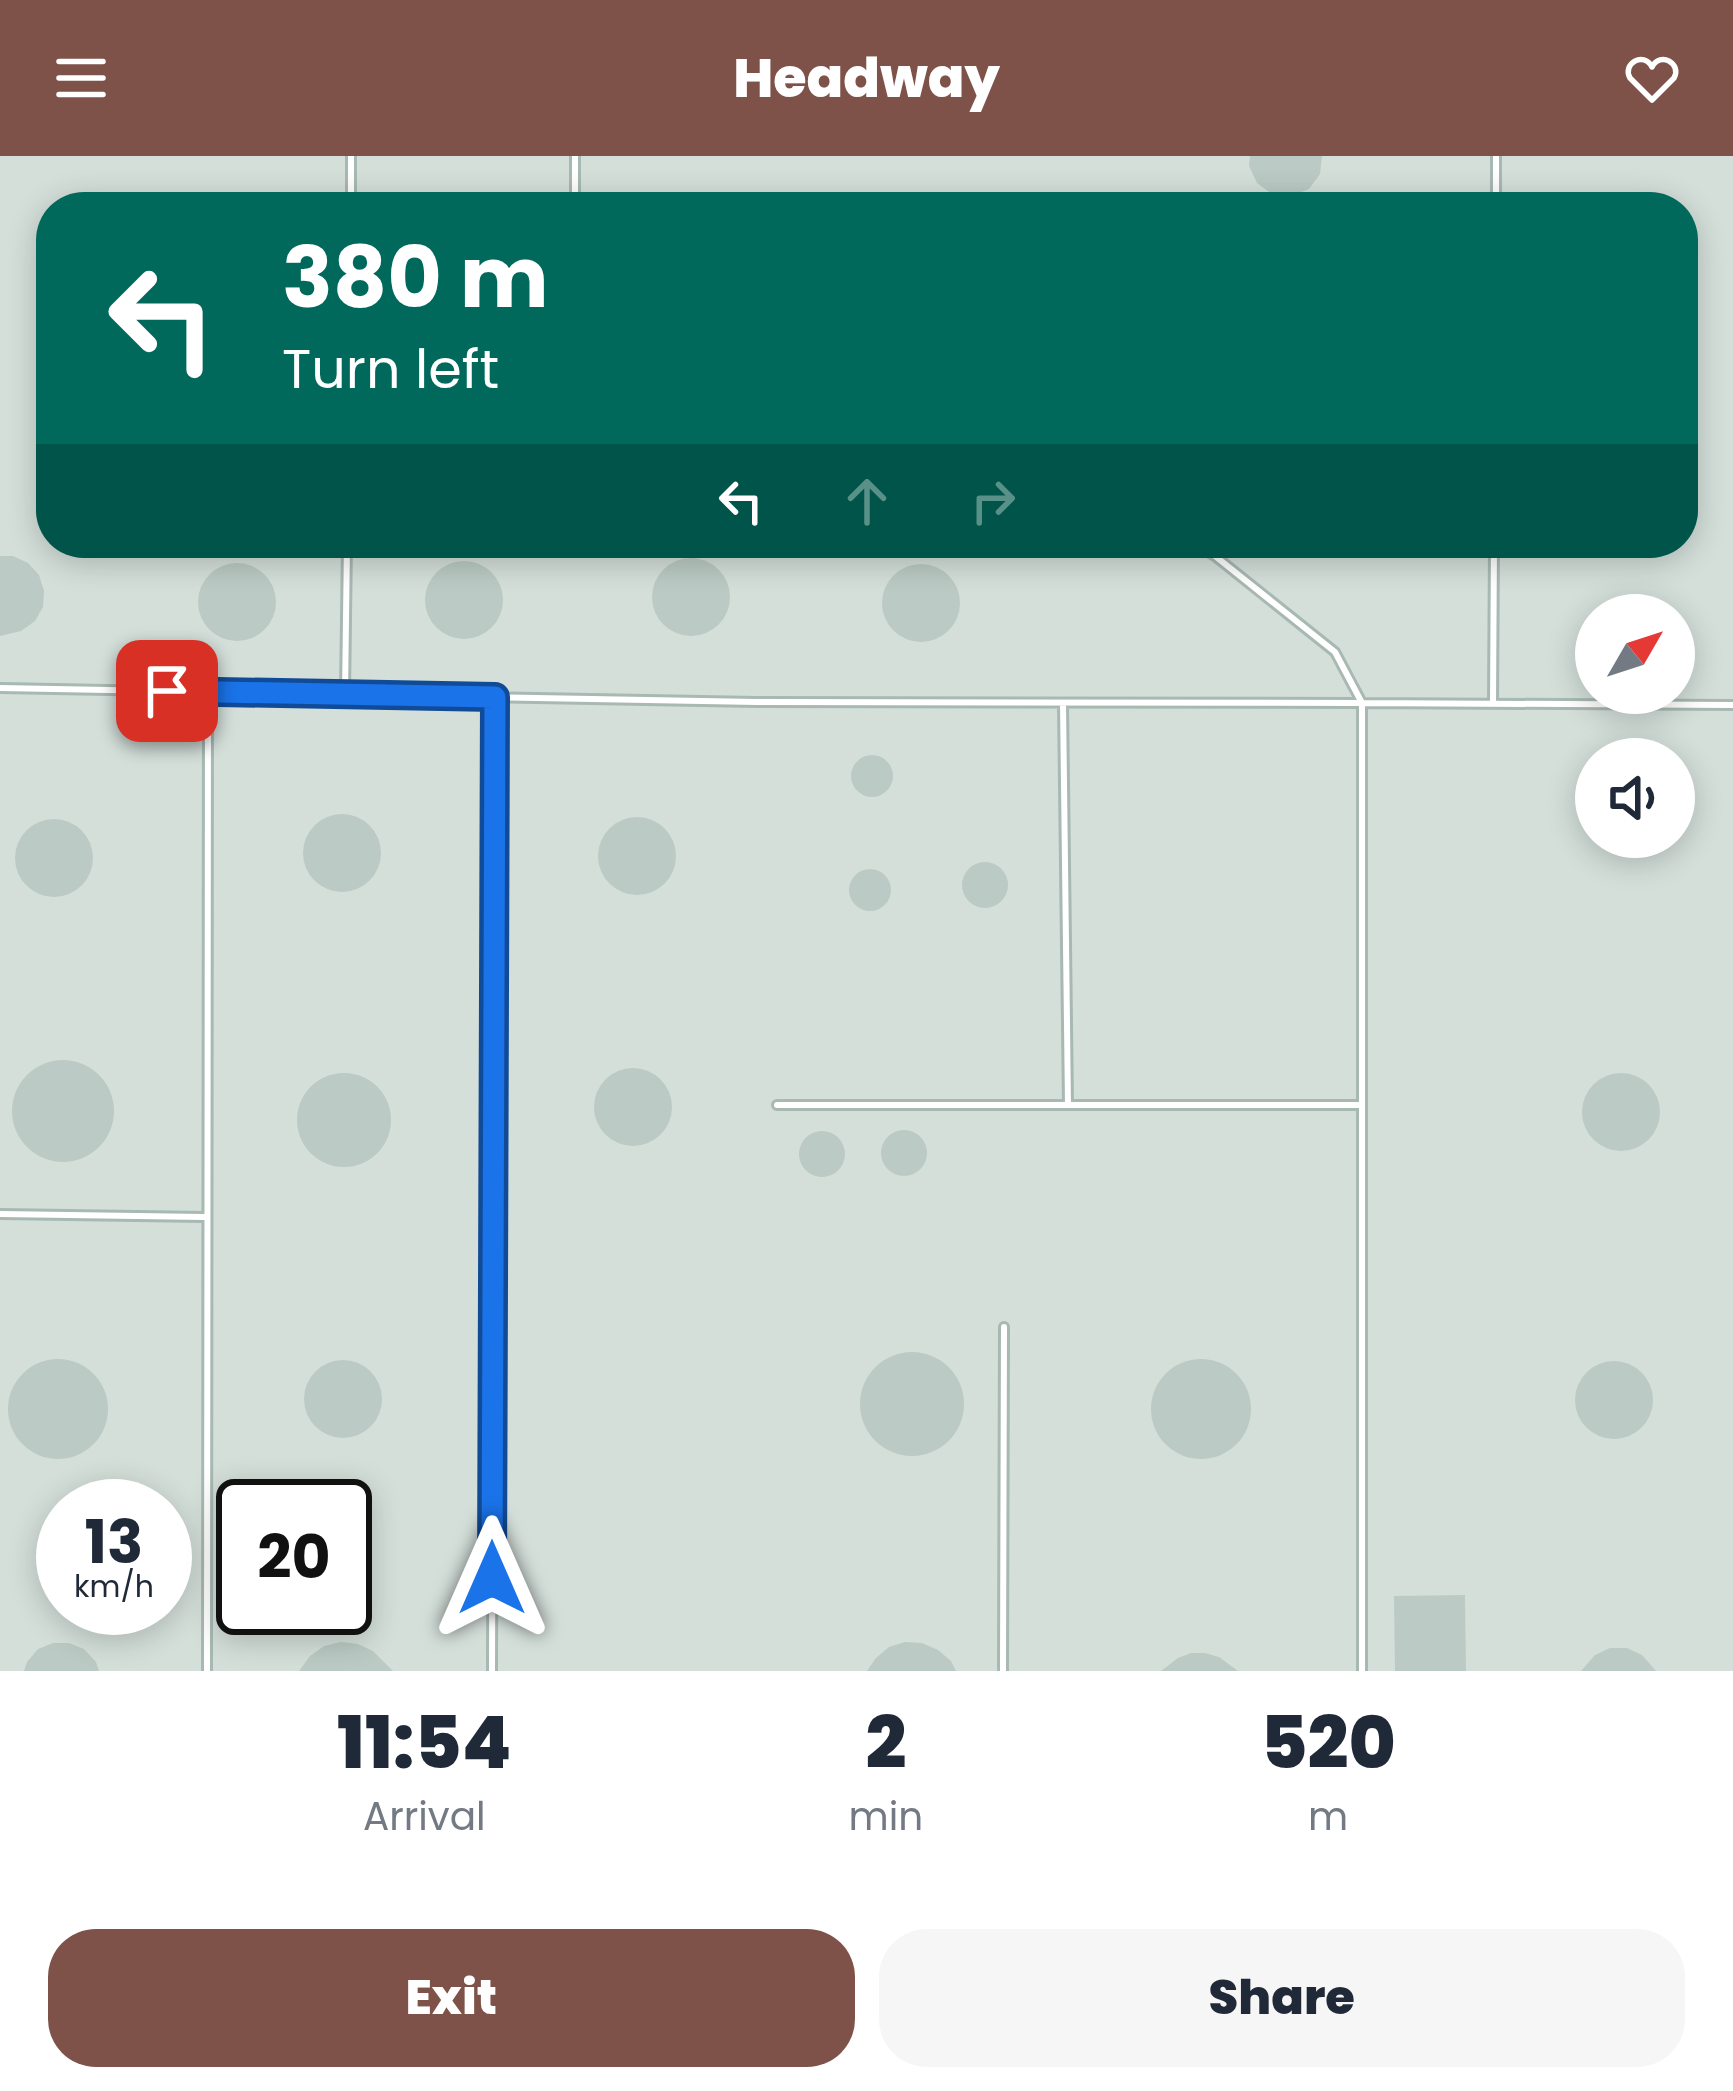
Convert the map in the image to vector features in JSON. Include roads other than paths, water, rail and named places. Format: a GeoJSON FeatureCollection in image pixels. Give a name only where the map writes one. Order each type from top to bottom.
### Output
{"type":"FeatureCollection","features":[{"type":"Feature","properties":{"kind":"lane"},"geometry":{"type":"LineString","coordinates":[[351,156],[351,192]]}},
{"type":"Feature","properties":{"kind":"lane"},"geometry":{"type":"LineString","coordinates":[[574,156],[575,192]]}},
{"type":"Feature","properties":{"kind":"lane"},"geometry":{"type":"LineString","coordinates":[[1496,156],[1496,192]]}},
{"type":"Feature","properties":{"kind":"lane"},"geometry":{"type":"LineString","coordinates":[[345,694],[347,558]]}},
{"type":"Feature","properties":{"kind":"lane"},"geometry":{"type":"LineString","coordinates":[[1218,558],[1335,652],[1362,703],[1362,1671]]}},
{"type":"Feature","properties":{"kind":"lane"},"geometry":{"type":"LineString","coordinates":[[1493,704],[1494,558]]}},
{"type":"Feature","properties":{"kind":"lane"},"geometry":{"type":"LineString","coordinates":[[0,688],[1063,703],[1733,705]]}},
{"type":"Feature","properties":{"kind":"lane"},"geometry":{"type":"LineString","coordinates":[[206,1671],[208,692]]}},
{"type":"Feature","properties":{"kind":"lane"},"geometry":{"type":"LineString","coordinates":[[492,1671],[495,697]]}},
{"type":"Feature","properties":{"kind":"lane"},"geometry":{"type":"LineString","coordinates":[[1063,703],[1068,1105]]}},
{"type":"Feature","properties":{"kind":"lane"},"geometry":{"type":"LineString","coordinates":[[777,1105],[1362,1105]]}},
{"type":"Feature","properties":{"kind":"lane"},"geometry":{"type":"LineString","coordinates":[[0,1214],[206,1217]]}},
{"type":"Feature","properties":{"kind":"lane"},"geometry":{"type":"LineString","coordinates":[[1003,1671],[1004,1327]]}}]}
